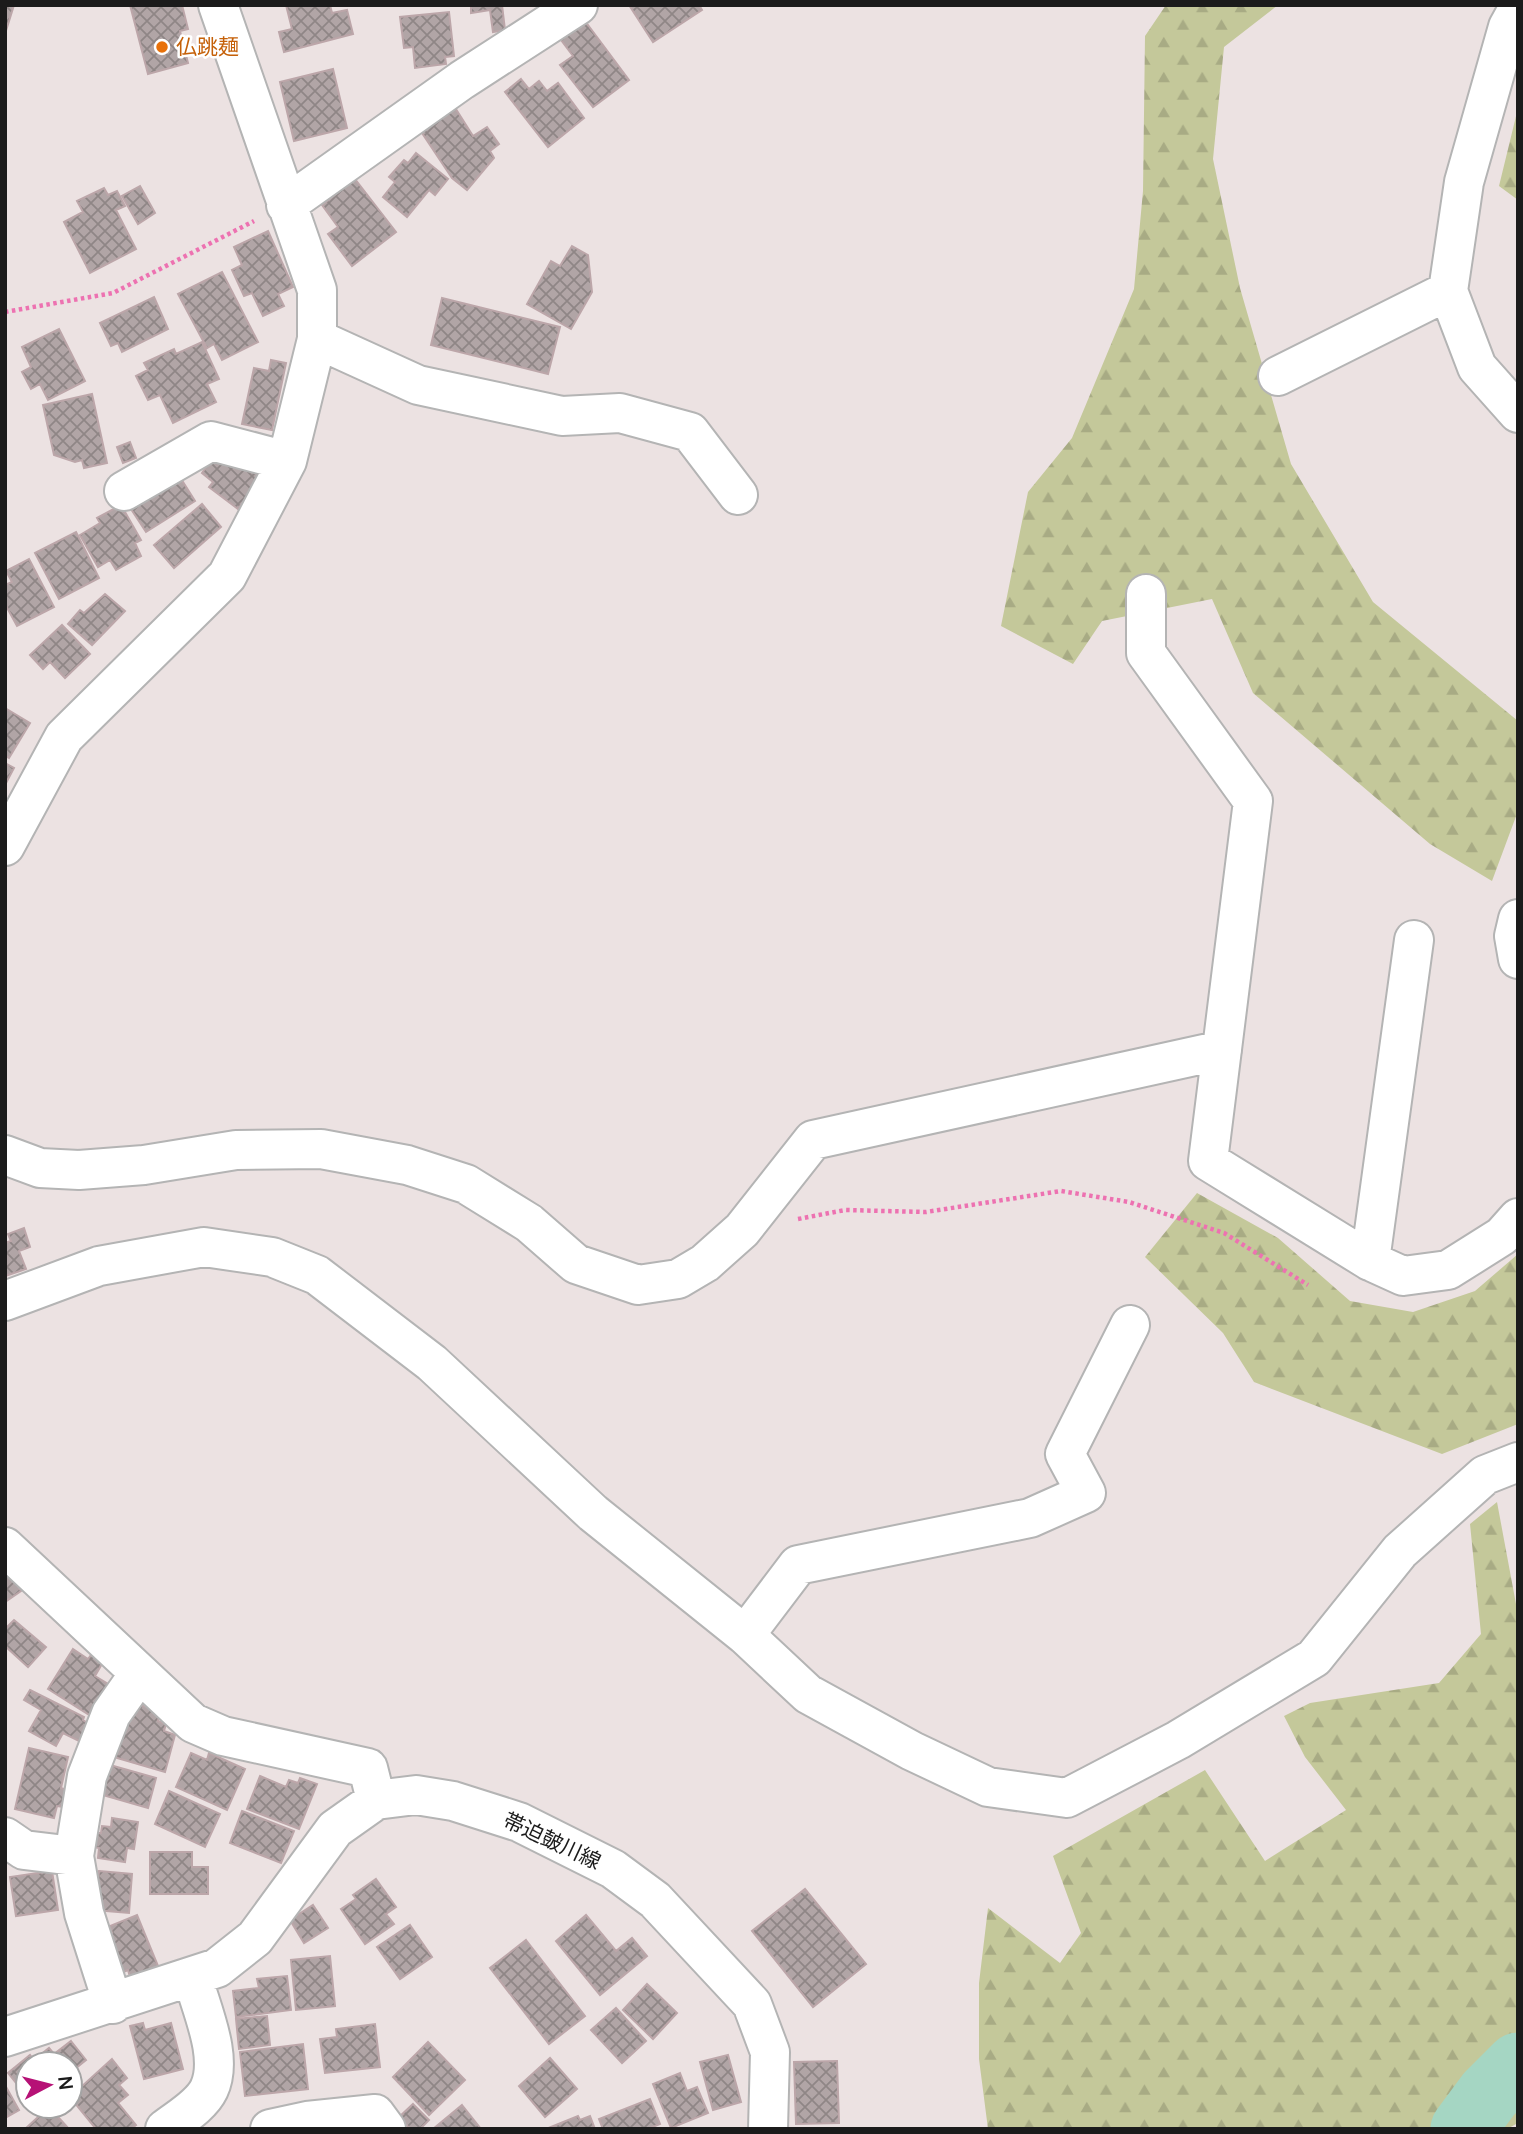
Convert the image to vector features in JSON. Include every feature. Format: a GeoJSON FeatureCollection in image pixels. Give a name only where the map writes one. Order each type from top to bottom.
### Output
{"type":"FeatureCollection","features":[{"type":"Feature","properties":{"kind":"street"},"geometry":{"type":"LineString","coordinates":[[5,846],[64,737],[228,576],[288,461],[317,339],[317,290],[218,5]]}},
{"type":"Feature","properties":{"kind":"street"},"geometry":{"type":"LineString","coordinates":[[286,205],[462,80],[578,5]]}},
{"type":"Feature","properties":{"kind":"street"},"geometry":{"type":"LineString","coordinates":[[1518,9],[1508,27],[1464,182],[1448,291],[1477,368],[1518,413]]}},
{"type":"Feature","properties":{"kind":"street"},"geometry":{"type":"LineString","coordinates":[[1278,376],[1448,291]]}},
{"type":"Feature","properties":{"kind":"street"},"geometry":{"type":"LineString","coordinates":[[317,339],[418,386],[562,416],[620,413],[690,432],[738,495]]}},
{"type":"Feature","properties":{"kind":"street"},"geometry":{"type":"LineString","coordinates":[[124,491],[211,441],[288,461]]}},
{"type":"Feature","properties":{"kind":"street"},"geometry":{"type":"LineString","coordinates":[[1146,594],[1146,653],[1253,801],[1208,1161],[1370,1261],[1403,1276],[1448,1270],[1502,1236],[1518,1218]]}},
{"type":"Feature","properties":{"kind":"street"},"geometry":{"type":"LineString","coordinates":[[1518,919],[1514,936],[1518,959]]}},
{"type":"Feature","properties":{"kind":"street"},"geometry":{"type":"LineString","coordinates":[[1370,1261],[1414,940]]}},
{"type":"Feature","properties":{"kind":"street"},"geometry":{"type":"LineString","coordinates":[[5,1155],[40,1168],[79,1170],[144,1165],[236,1150],[321,1149],[407,1165],[466,1184],[529,1223],[576,1264],[638,1285],[678,1279],[705,1263],[742,1230],[813,1140],[1222,1050]]}},
{"type":"Feature","properties":{"kind":"street"},"geometry":{"type":"LineString","coordinates":[[5,1301],[99,1266],[204,1247],[272,1257],[317,1275],[432,1363],[593,1513],[745,1635],[808,1694],[912,1751],[988,1787],[1067,1798],[1178,1740],[1314,1658],[1400,1551],[1485,1475],[1518,1462]]}},
{"type":"Feature","properties":{"kind":"street"},"geometry":{"type":"LineString","coordinates":[[745,1635],[798,1565],[1030,1518],[1086,1493],[1065,1454],[1130,1325]]}},
{"type":"Feature","properties":{"kind":"street"},"geometry":{"type":"LineString","coordinates":[[5,1547],[193,1723],[223,1736],[368,1768],[376,1800]]}},
{"type":"Feature","properties":{"kind":"street"},"geometry":{"type":"LineString","coordinates":[[113,2004],[84,1913],[74,1856],[87,1776],[111,1714],[139,1674]]}},
{"type":"Feature","properties":{"kind":"street","name":"帯迫皷川線"},"geometry":{"type":"LineString","coordinates":[[5,2037],[217,1968],[255,1938],[335,1829],[376,1800],[416,1795],[453,1801],[519,1822],[613,1869],[655,1900],[752,2004],[770,2052],[768,2129]]}},
{"type":"Feature","properties":{"kind":"street"},"geometry":{"type":"LineString","coordinates":[[5,1837],[24,1850],[74,1856]]}},
{"type":"Feature","properties":{"kind":"street"},"geometry":{"type":"LineString","coordinates":[[186,2122],[209,2089],[214,2061],[193,1978]]}},
{"type":"Feature","properties":{"kind":"street"},"geometry":{"type":"LineString","coordinates":[[270,2129],[307,2121],[375,2114],[386,2129]]}},
{"type":"Feature","properties":{"kind":"path"},"geometry":{"type":"LineString","coordinates":[[5,312],[113,293],[286,205]]}},
{"type":"Feature","properties":{"kind":"path"},"geometry":{"type":"LineString","coordinates":[[742,1230],[845,1210],[926,1212],[1061,1191],[1129,1202],[1224,1233],[1308,1285]]}},
{"type":"Feature","properties":{"kind":"green space"},"geometry":{"type":"Polygon","coordinates":[[[1166,5],[1278,5],[1224,47],[1213,159],[1240,288],[1291,464],[1373,602],[1518,721],[1518,811],[1492,881],[1430,844],[1253,693],[1212,599],[1102,621],[1073,664],[1001,626],[1028,492],[1072,438],[1134,289],[1143,191],[1145,36],[1166,5]]]}},
{"type":"Feature","properties":{"kind":"green space"},"geometry":{"type":"Polygon","coordinates":[[[1518,108],[1518,200],[1499,186],[1518,108]]]}},
{"type":"Feature","properties":{"kind":"green space"},"geometry":{"type":"Polygon","coordinates":[[[1197,1193],[1278,1238],[1350,1301],[1413,1312],[1475,1291],[1518,1254],[1518,1424],[1442,1454],[1254,1382],[1223,1333],[1145,1257],[1197,1193]]]}},
{"type":"Feature","properties":{"kind":"green space"},"geometry":{"type":"Polygon","coordinates":[[[1497,1502],[1516,1604],[1518,1631],[1518,2123],[1507,2129],[988,2129],[979,2059],[979,1983],[988,1908],[1060,1963],[1081,1933],[1053,1856],[1205,1770],[1265,1861],[1346,1810],[1305,1757],[1284,1716],[1310,1703],[1439,1683],[1481,1634],[1470,1524],[1497,1502]]]}},
{"type":"Feature","properties":{"kind":"building"},"geometry":{"type":"Polygon","coordinates":[[[5,5],[14,5],[5,34],[5,5]]]}},
{"type":"Feature","properties":{"kind":"building","name":"仏跳麺"},"geometry":{"type":"Polygon","coordinates":[[[130,5],[182,5],[188,29],[180,31],[188,63],[148,74],[130,5]]]}},
{"type":"Feature","properties":{"kind":"building"},"geometry":{"type":"Polygon","coordinates":[[[286,5],[330,5],[332,13],[347,10],[353,34],[284,52],[279,32],[292,29],[286,5]]]}},
{"type":"Feature","properties":{"kind":"building"},"geometry":{"type":"Polygon","coordinates":[[[471,5],[502,5],[505,30],[493,32],[490,10],[471,13],[471,5]]]}},
{"type":"Feature","properties":{"kind":"building"},"geometry":{"type":"Polygon","coordinates":[[[629,5],[699,5],[702,10],[653,42],[629,5]]]}},
{"type":"Feature","properties":{"kind":"building"},"geometry":{"type":"Polygon","coordinates":[[[449,12],[454,56],[445,57],[446,64],[415,68],[413,47],[404,48],[400,17],[449,12]]]}},
{"type":"Feature","properties":{"kind":"building"},"geometry":{"type":"Polygon","coordinates":[[[585,21],[629,80],[593,107],[560,65],[573,56],[561,40],[585,21]]]}},
{"type":"Feature","properties":{"kind":"building"},"geometry":{"type":"Polygon","coordinates":[[[333,69],[347,128],[294,141],[280,82],[333,69]]]}},
{"type":"Feature","properties":{"kind":"building"},"geometry":{"type":"Polygon","coordinates":[[[521,79],[529,89],[539,81],[547,91],[558,83],[584,118],[548,147],[505,92],[521,79]]]}},
{"type":"Feature","properties":{"kind":"building"},"geometry":{"type":"Polygon","coordinates":[[[454,106],[473,136],[487,127],[499,144],[490,151],[494,158],[467,190],[452,178],[420,130],[454,106]]]}},
{"type":"Feature","properties":{"kind":"building"},"geometry":{"type":"Polygon","coordinates":[[[416,153],[448,179],[435,195],[429,190],[407,217],[383,197],[395,182],[389,177],[404,160],[408,163],[416,153]]]}},
{"type":"Feature","properties":{"kind":"building"},"geometry":{"type":"Polygon","coordinates":[[[355,179],[396,232],[352,266],[328,234],[338,227],[322,205],[355,179]]]}},
{"type":"Feature","properties":{"kind":"building"},"geometry":{"type":"Polygon","coordinates":[[[140,186],[155,213],[138,224],[122,196],[140,186]]]}},
{"type":"Feature","properties":{"kind":"building"},"geometry":{"type":"Polygon","coordinates":[[[104,188],[108,195],[117,191],[125,206],[116,210],[136,249],[90,273],[64,222],[83,212],[77,201],[104,188]]]}},
{"type":"Feature","properties":{"kind":"building"},"geometry":{"type":"Polygon","coordinates":[[[268,231],[293,287],[278,294],[284,306],[263,316],[252,293],[244,296],[232,270],[242,265],[234,247],[268,231]]]}},
{"type":"Feature","properties":{"kind":"building"},"geometry":{"type":"Polygon","coordinates":[[[572,246],[588,255],[592,292],[571,329],[527,304],[551,261],[560,266],[572,246]]]}},
{"type":"Feature","properties":{"kind":"building"},"geometry":{"type":"Polygon","coordinates":[[[222,272],[258,342],[222,360],[214,344],[207,348],[178,294],[222,272]]]}},
{"type":"Feature","properties":{"kind":"building"},"geometry":{"type":"Polygon","coordinates":[[[154,297],[168,329],[122,352],[118,343],[111,346],[100,323],[154,297]]]}},
{"type":"Feature","properties":{"kind":"building"},"geometry":{"type":"Polygon","coordinates":[[[442,298],[560,327],[548,374],[431,345],[442,298]]]}},
{"type":"Feature","properties":{"kind":"building"},"geometry":{"type":"Polygon","coordinates":[[[59,329],[85,381],[48,400],[40,384],[31,389],[22,372],[31,367],[22,347],[59,329]]]}},
{"type":"Feature","properties":{"kind":"building"},"geometry":{"type":"Polygon","coordinates":[[[202,342],[219,379],[207,384],[216,402],[173,423],[160,395],[148,400],[136,376],[148,370],[144,363],[174,349],[176,354],[202,342]]]}},
{"type":"Feature","properties":{"kind":"building"},"geometry":{"type":"Polygon","coordinates":[[[271,360],[286,363],[272,430],[242,424],[254,368],[269,371],[271,360]]]}},
{"type":"Feature","properties":{"kind":"building"},"geometry":{"type":"Polygon","coordinates":[[[92,394],[107,463],[84,468],[82,460],[75,462],[54,455],[43,405],[92,394]]]}},
{"type":"Feature","properties":{"kind":"building"},"geometry":{"type":"Polygon","coordinates":[[[130,442],[136,458],[123,463],[117,447],[130,442]]]}},
{"type":"Feature","properties":{"kind":"building"},"geometry":{"type":"Polygon","coordinates":[[[215,454],[235,468],[239,462],[261,477],[238,509],[209,487],[213,482],[202,473],[215,454]]]}},
{"type":"Feature","properties":{"kind":"building"},"geometry":{"type":"Polygon","coordinates":[[[178,474],[195,501],[146,532],[129,506],[178,474]]]}},
{"type":"Feature","properties":{"kind":"building"},"geometry":{"type":"Polygon","coordinates":[[[202,504],[221,527],[174,568],[154,545],[202,504]]]}},
{"type":"Feature","properties":{"kind":"building"},"geometry":{"type":"Polygon","coordinates":[[[121,505],[141,540],[135,543],[141,556],[116,570],[110,560],[98,567],[80,535],[100,523],[97,518],[121,505]]]}},
{"type":"Feature","properties":{"kind":"building"},"geometry":{"type":"Polygon","coordinates":[[[76,532],[99,578],[59,599],[35,553],[76,532]]]}},
{"type":"Feature","properties":{"kind":"building"},"geometry":{"type":"Polygon","coordinates":[[[29,559],[54,607],[17,626],[5,604],[5,585],[12,582],[6,571],[29,559]]]}},
{"type":"Feature","properties":{"kind":"building"},"geometry":{"type":"Polygon","coordinates":[[[105,594],[125,611],[92,645],[68,624],[80,610],[84,613],[105,594]]]}},
{"type":"Feature","properties":{"kind":"building"},"geometry":{"type":"Polygon","coordinates":[[[62,625],[90,654],[65,678],[50,662],[43,669],[30,655],[62,625]]]}},
{"type":"Feature","properties":{"kind":"building"},"geometry":{"type":"Polygon","coordinates":[[[5,708],[30,723],[9,758],[5,756],[5,708]]]}},
{"type":"Feature","properties":{"kind":"building"},"geometry":{"type":"Polygon","coordinates":[[[5,763],[14,768],[5,785],[5,763]]]}},
{"type":"Feature","properties":{"kind":"building"},"geometry":{"type":"Polygon","coordinates":[[[24,1228],[30,1247],[19,1251],[26,1269],[5,1276],[5,1243],[11,1241],[8,1234],[24,1228]]]}},
{"type":"Feature","properties":{"kind":"building"},"geometry":{"type":"Polygon","coordinates":[[[5,1567],[21,1591],[5,1602],[5,1567]]]}},
{"type":"Feature","properties":{"kind":"building"},"geometry":{"type":"Polygon","coordinates":[[[14,1620],[46,1647],[28,1667],[5,1646],[5,1629],[14,1620]]]}},
{"type":"Feature","properties":{"kind":"building"},"geometry":{"type":"Polygon","coordinates":[[[73,1649],[88,1659],[91,1655],[103,1662],[95,1676],[110,1685],[91,1716],[48,1689],[73,1649]]]}},
{"type":"Feature","properties":{"kind":"building"},"geometry":{"type":"Polygon","coordinates":[[[30,1690],[84,1717],[83,1720],[89,1724],[79,1741],[63,1733],[56,1746],[29,1731],[41,1710],[24,1700],[30,1690]]]}},
{"type":"Feature","properties":{"kind":"building"},"geometry":{"type":"Polygon","coordinates":[[[130,1702],[160,1711],[158,1721],[166,1724],[164,1731],[175,1735],[165,1772],[114,1757],[130,1702]]]}},
{"type":"Feature","properties":{"kind":"building"},"geometry":{"type":"Polygon","coordinates":[[[29,1748],[68,1757],[61,1788],[67,1790],[64,1807],[57,1806],[54,1818],[15,1809],[29,1748]]]}},
{"type":"Feature","properties":{"kind":"building"},"geometry":{"type":"Polygon","coordinates":[[[191,1753],[207,1760],[209,1753],[245,1769],[227,1810],[176,1787],[191,1753]]]}},
{"type":"Feature","properties":{"kind":"building"},"geometry":{"type":"Polygon","coordinates":[[[110,1765],[156,1778],[148,1808],[103,1795],[110,1765]]]}},
{"type":"Feature","properties":{"kind":"building"},"geometry":{"type":"Polygon","coordinates":[[[260,1776],[286,1787],[289,1780],[298,1783],[300,1778],[317,1784],[299,1829],[247,1809],[260,1776]]]}},
{"type":"Feature","properties":{"kind":"building"},"geometry":{"type":"Polygon","coordinates":[[[169,1791],[220,1814],[205,1847],[155,1824],[169,1791]]]}},
{"type":"Feature","properties":{"kind":"building"},"geometry":{"type":"Polygon","coordinates":[[[242,1811],[294,1831],[281,1863],[230,1843],[242,1811]]]}},
{"type":"Feature","properties":{"kind":"building"},"geometry":{"type":"Polygon","coordinates":[[[112,1818],[138,1822],[134,1849],[127,1848],[125,1862],[98,1858],[99,1848],[93,1847],[95,1833],[101,1833],[102,1826],[111,1827],[112,1818]]]}},
{"type":"Feature","properties":{"kind":"building"},"geometry":{"type":"Polygon","coordinates":[[[150,1852],[192,1852],[192,1867],[208,1867],[208,1894],[150,1894],[150,1852]]]}},
{"type":"Feature","properties":{"kind":"building"},"geometry":{"type":"Polygon","coordinates":[[[52,1871],[58,1910],[16,1916],[10,1877],[52,1871]]]}},
{"type":"Feature","properties":{"kind":"building"},"geometry":{"type":"Polygon","coordinates":[[[99,1871],[132,1874],[129,1913],[95,1910],[99,1871]]]}},
{"type":"Feature","properties":{"kind":"building"},"geometry":{"type":"Polygon","coordinates":[[[376,1879],[396,1907],[386,1914],[394,1924],[365,1944],[341,1909],[356,1899],[353,1895],[376,1879]]]}},
{"type":"Feature","properties":{"kind":"building"},"geometry":{"type":"Polygon","coordinates":[[[805,1889],[866,1964],[813,2007],[752,1931],[805,1889]]]}},
{"type":"Feature","properties":{"kind":"building"},"geometry":{"type":"Polygon","coordinates":[[[313,1905],[328,1928],[304,1943],[290,1920],[313,1905]]]}},
{"type":"Feature","properties":{"kind":"building"},"geometry":{"type":"Polygon","coordinates":[[[137,1915],[158,1966],[130,1977],[128,1970],[119,1974],[104,1936],[112,1933],[110,1926],[137,1915]]]}},
{"type":"Feature","properties":{"kind":"building"},"geometry":{"type":"Polygon","coordinates":[[[586,1915],[616,1951],[632,1938],[647,1956],[600,1995],[556,1941],[586,1915]]]}},
{"type":"Feature","properties":{"kind":"building"},"geometry":{"type":"Polygon","coordinates":[[[410,1925],[432,1957],[400,1979],[377,1947],[410,1925]]]}},
{"type":"Feature","properties":{"kind":"building"},"geometry":{"type":"Polygon","coordinates":[[[526,1940],[585,2016],[549,2044],[490,1968],[526,1940]]]}},
{"type":"Feature","properties":{"kind":"building"},"geometry":{"type":"Polygon","coordinates":[[[330,1956],[335,2006],[296,2010],[291,1960],[330,1956]]]}},
{"type":"Feature","properties":{"kind":"building"},"geometry":{"type":"Polygon","coordinates":[[[287,1976],[291,2010],[236,2017],[233,1991],[259,1988],[257,1979],[287,1976]]]}},
{"type":"Feature","properties":{"kind":"building"},"geometry":{"type":"Polygon","coordinates":[[[647,1984],[677,2013],[653,2039],[623,2010],[647,1984]]]}},
{"type":"Feature","properties":{"kind":"building"},"geometry":{"type":"Polygon","coordinates":[[[616,2008],[646,2041],[622,2063],[591,2030],[616,2008]]]}},
{"type":"Feature","properties":{"kind":"building"},"geometry":{"type":"Polygon","coordinates":[[[267,2016],[270,2045],[239,2049],[236,2019],[267,2016]]]}},
{"type":"Feature","properties":{"kind":"building"},"geometry":{"type":"Polygon","coordinates":[[[143,2023],[145,2030],[171,2023],[183,2069],[144,2079],[130,2026],[143,2023]]]}},
{"type":"Feature","properties":{"kind":"building"},"geometry":{"type":"Polygon","coordinates":[[[375,2024],[380,2067],[325,2073],[320,2039],[337,2037],[336,2029],[375,2024]]]}},
{"type":"Feature","properties":{"kind":"building"},"geometry":{"type":"Polygon","coordinates":[[[71,2041],[78,2050],[59,2050],[71,2041]]]}},
{"type":"Feature","properties":{"kind":"building"},"geometry":{"type":"Polygon","coordinates":[[[428,2042],[465,2080],[429,2115],[393,2077],[428,2042]]]}},
{"type":"Feature","properties":{"kind":"building"},"geometry":{"type":"Polygon","coordinates":[[[303,2044],[308,2089],[245,2096],[240,2052],[303,2044]]]}},
{"type":"Feature","properties":{"kind":"building"},"geometry":{"type":"Polygon","coordinates":[[[728,2055],[741,2102],[713,2110],[700,2062],[728,2055]]]}},
{"type":"Feature","properties":{"kind":"building"},"geometry":{"type":"Polygon","coordinates":[[[550,2058],[577,2089],[545,2117],[519,2086],[550,2058]]]}},
{"type":"Feature","properties":{"kind":"building"},"geometry":{"type":"Polygon","coordinates":[[[112,2059],[127,2078],[119,2085],[128,2095],[118,2103],[136,2125],[131,2129],[96,2129],[84,2114],[84,2084],[112,2059]]]}},
{"type":"Feature","properties":{"kind":"building"},"geometry":{"type":"Polygon","coordinates":[[[837,2061],[839,2123],[796,2124],[794,2062],[837,2061]]]}},
{"type":"Feature","properties":{"kind":"building"},"geometry":{"type":"Polygon","coordinates":[[[14,2068],[14,2080],[8,2073],[14,2068]]]}},
{"type":"Feature","properties":{"kind":"building"},"geometry":{"type":"Polygon","coordinates":[[[680,2073],[687,2091],[697,2087],[708,2113],[671,2128],[653,2084],[680,2073]]]}},
{"type":"Feature","properties":{"kind":"building"},"geometry":{"type":"Polygon","coordinates":[[[5,2085],[14,2101],[14,2113],[5,2118],[5,2085]]]}},
{"type":"Feature","properties":{"kind":"building"},"geometry":{"type":"Polygon","coordinates":[[[650,2099],[660,2124],[648,2129],[603,2129],[599,2119],[650,2099]]]}},
{"type":"Feature","properties":{"kind":"building"},"geometry":{"type":"Polygon","coordinates":[[[413,2104],[429,2120],[420,2129],[410,2129],[399,2117],[413,2104]]]}},
{"type":"Feature","properties":{"kind":"building"},"geometry":{"type":"Polygon","coordinates":[[[462,2105],[481,2129],[433,2129],[462,2105]]]}},
{"type":"Feature","properties":{"kind":"building"},"geometry":{"type":"Polygon","coordinates":[[[578,2116],[580,2120],[590,2116],[595,2129],[546,2129],[578,2116]]]}},
{"type":"Feature","properties":{"kind":"building"},"geometry":{"type":"Polygon","coordinates":[[[35,2120],[61,2120],[69,2129],[25,2129],[35,2120]]]}},
{"type":"Feature","properties":{"kind":"waterway"},"geometry":{"type":"LineString","coordinates":[[1463,2129],[1489,2094],[1518,2065]]}},
{"type":"Feature","properties":{"kind":"place","name":"仏跳麺"},"geometry":{"type":"Point","coordinates":[162,47]}}]}
